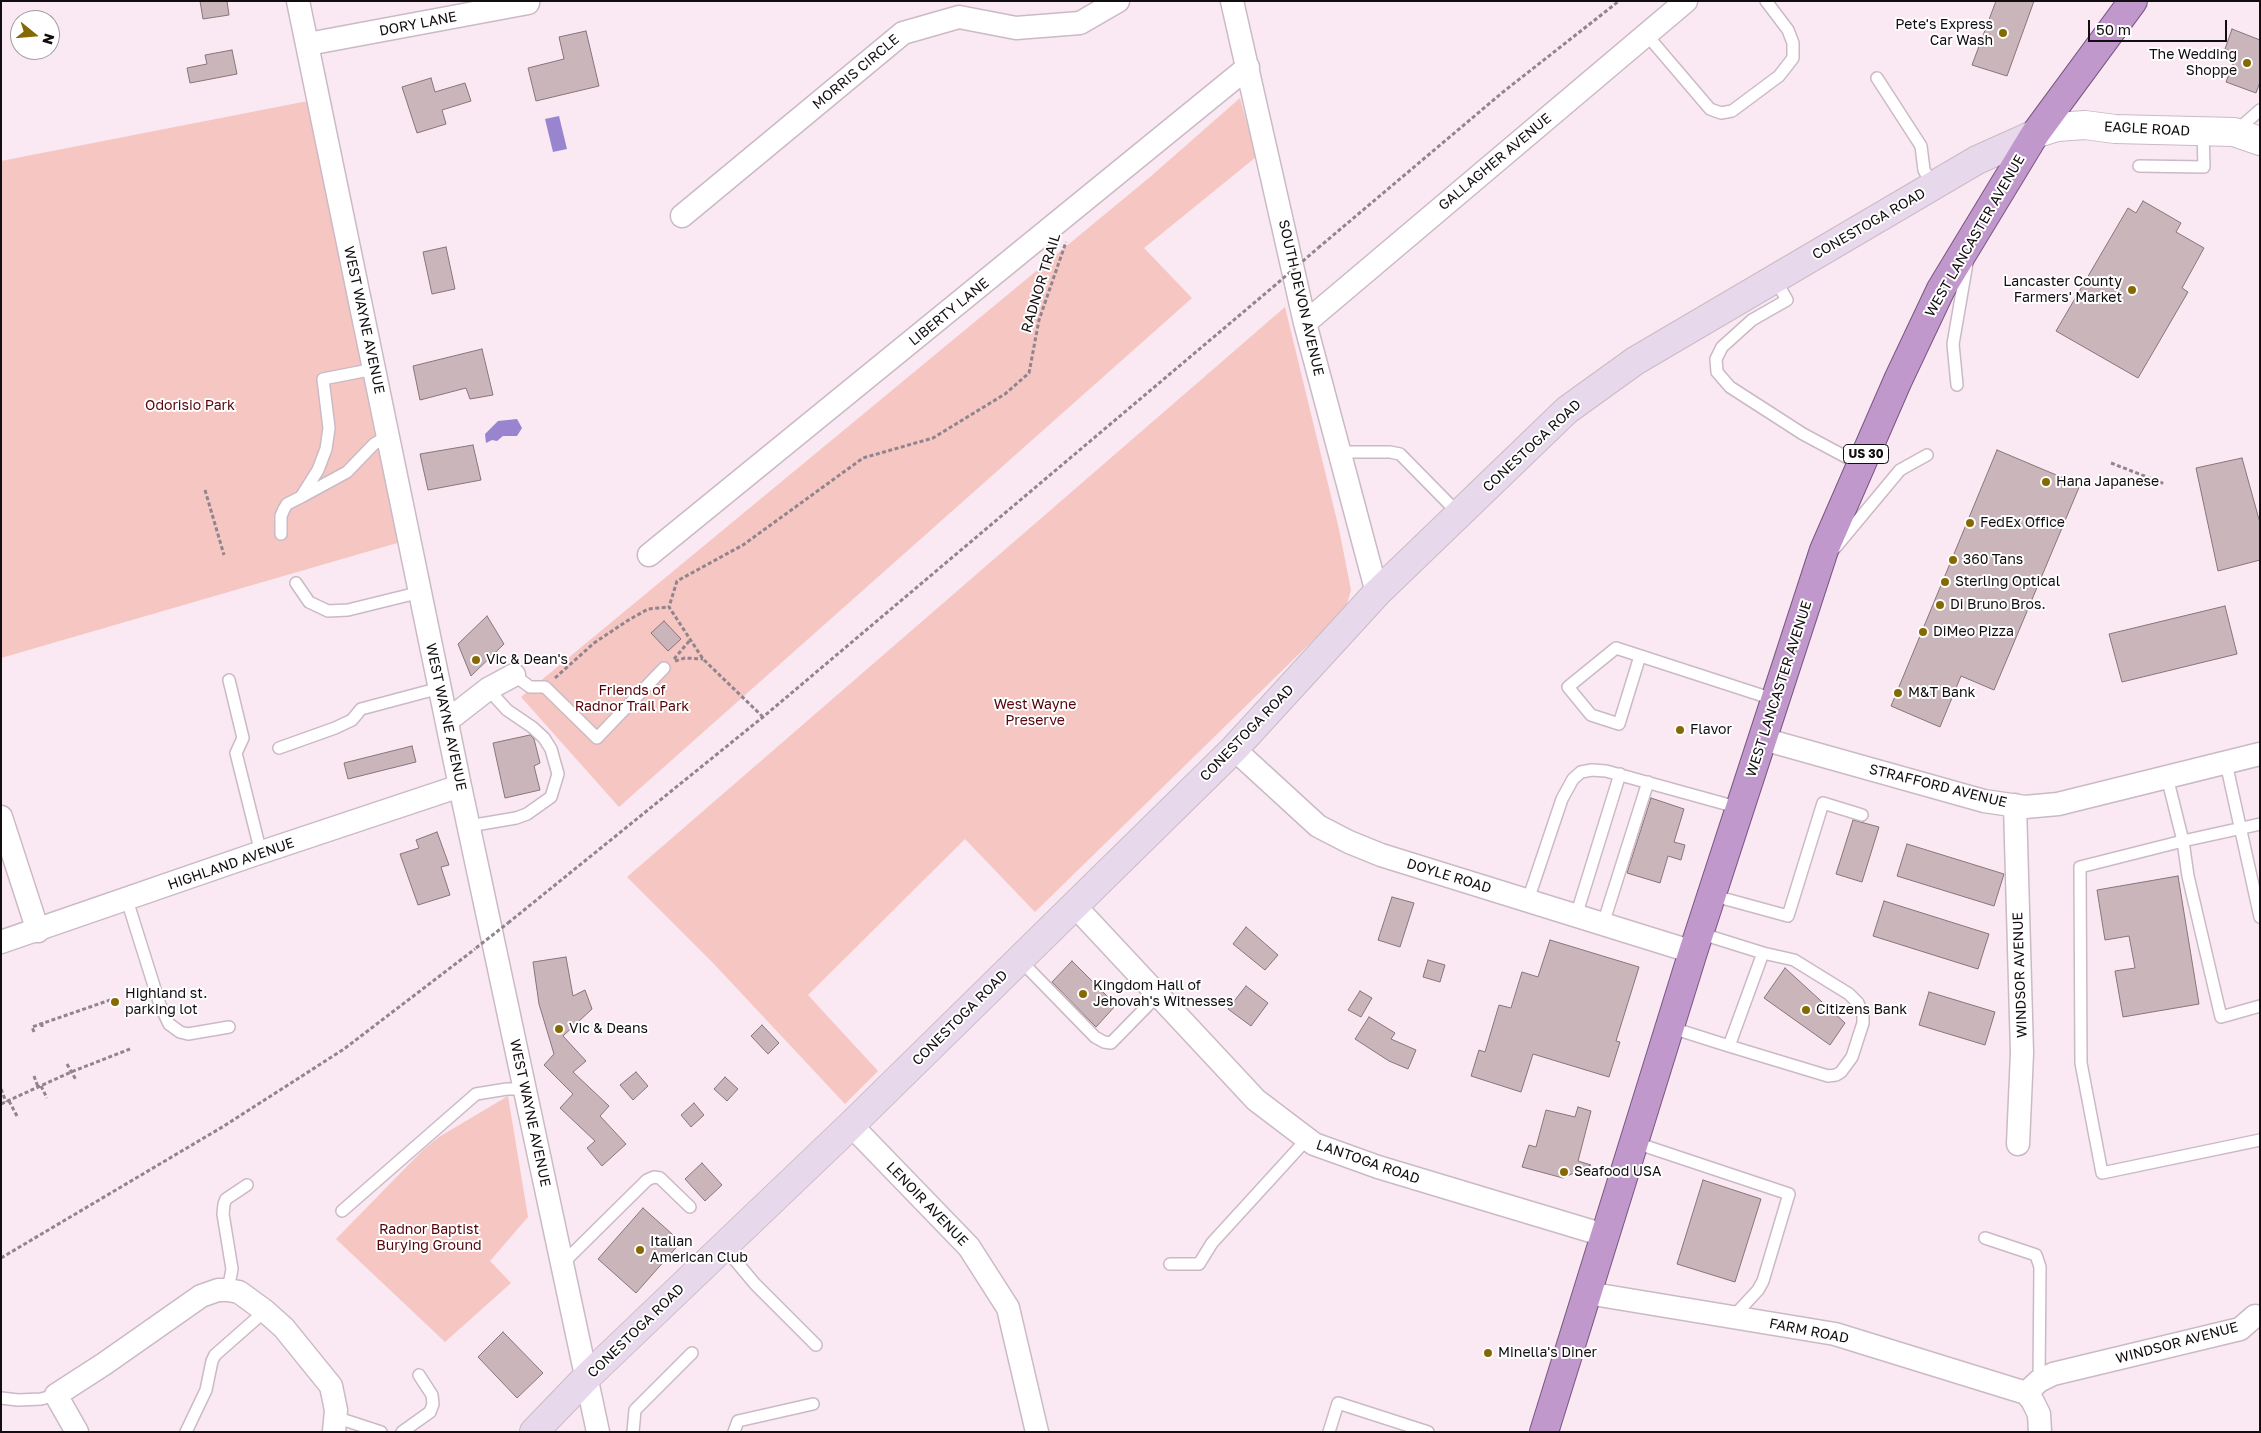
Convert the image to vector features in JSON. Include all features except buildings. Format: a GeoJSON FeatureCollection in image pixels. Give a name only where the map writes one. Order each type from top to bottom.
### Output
{"type":"FeatureCollection","features":[{"type":"Feature","properties":{"kind":"highway","name":"WEST LANCASTER AVENUE"},"geometry":{"type":"LineString","coordinates":[[1544,1432],[1711,895],[1824,550],[1942,289],[2035,134],[2133,1]]}},
{"type":"Feature","properties":{"kind":"main road","name":"CONESTOGA ROAD"},"geometry":{"type":"LineString","coordinates":[[534,1432],[587,1377],[851,1125],[1234,749],[1377,593],[1568,410],[1635,361],[1746,310],[1774,279],[1978,160],[2035,134]]}},
{"type":"Feature","properties":{"kind":"street","name":"WEST WAYNE AVENUE"},"geometry":{"type":"LineString","coordinates":[[298,1],[460,786],[598,1432]]}},
{"type":"Feature","properties":{"kind":"street","name":"MORRIS CIRCLE"},"geometry":{"type":"LineString","coordinates":[[682,216],[903,34],[958,9],[1016,28],[1080,23],[1118,1]]}},
{"type":"Feature","properties":{"kind":"street","name":"SOUTH DEVON AVENUE"},"geometry":{"type":"LineString","coordinates":[[1232,1],[1305,323],[1377,593]]}},
{"type":"Feature","properties":{"kind":"street","name":"GALLAGHER AVENUE"},"geometry":{"type":"LineString","coordinates":[[1305,323],[1686,1]]}},
{"type":"Feature","properties":{"kind":"street","name":"DORY LANE"},"geometry":{"type":"LineString","coordinates":[[308,44],[528,3]]}},
{"type":"Feature","properties":{"kind":"street","name":"LIBERTY LANE"},"geometry":{"type":"LineString","coordinates":[[649,555],[1248,67]]}},
{"type":"Feature","properties":{"kind":"street","name":"EAGLE ROAD"},"geometry":{"type":"LineString","coordinates":[[2035,134],[2057,127],[2086,124],[2115,129],[2234,132],[2260,141]]}},
{"type":"Feature","properties":{"kind":"street"},"geometry":{"type":"LineString","coordinates":[[447,721],[488,689],[514,675]]}},
{"type":"Feature","properties":{"kind":"street","name":"STRAFFORD AVENUE"},"geometry":{"type":"LineString","coordinates":[[1763,739],[1984,801],[2025,807],[2058,804],[2260,754]]}},
{"type":"Feature","properties":{"kind":"street","name":"DOYLE ROAD"},"geometry":{"type":"LineString","coordinates":[[1234,749],[1318,826],[1349,842],[1381,855],[1603,924],[1696,943]]}},
{"type":"Feature","properties":{"kind":"street","name":"HIGHLAND AVENUE"},"geometry":{"type":"LineString","coordinates":[[1,942],[460,786]]}},
{"type":"Feature","properties":{"kind":"street","name":"WINDSOR AVENUE"},"geometry":{"type":"LineString","coordinates":[[2014,805],[2022,1053],[2018,1144]]}},
{"type":"Feature","properties":{"kind":"street"},"geometry":{"type":"LineString","coordinates":[[1,817],[38,931]]}},
{"type":"Feature","properties":{"kind":"street","name":"LANTOGA ROAD"},"geometry":{"type":"LineString","coordinates":[[1074,905],[1256,1100],[1314,1144],[1378,1167],[1604,1235]]}},
{"type":"Feature","properties":{"kind":"street","name":"LENOIR AVENUE"},"geometry":{"type":"LineString","coordinates":[[851,1125],[969,1247],[1008,1308],[1037,1432]]}},
{"type":"Feature","properties":{"kind":"street"},"geometry":{"type":"LineString","coordinates":[[77,1432],[56,1395],[201,1296],[218,1290],[239,1292],[284,1328],[331,1386],[335,1396],[335,1424]]}},
{"type":"Feature","properties":{"kind":"street","name":"FARM ROAD"},"geometry":{"type":"LineString","coordinates":[[1587,1292],[1835,1334],[2033,1387]]}},
{"type":"Feature","properties":{"kind":"street","name":"WINDSOR AVENUE"},"geometry":{"type":"LineString","coordinates":[[2033,1387],[2053,1374],[2240,1329],[2255,1316]]}},
{"type":"Feature","properties":{"kind":"street"},"geometry":{"type":"LineString","coordinates":[[2033,1387],[2032,1400],[2039,1414],[2040,1432]]}},
{"type":"Feature","properties":{"kind":"lane"},"geometry":{"type":"LineString","coordinates":[[1646,34],[1710,109],[1721,113],[1732,111],[1779,76],[1793,58],[1793,43],[1788,30],[1766,1]]}},
{"type":"Feature","properties":{"kind":"lane"},"geometry":{"type":"LineString","coordinates":[[1877,78],[1920,146],[1924,170],[1933,186]]}},
{"type":"Feature","properties":{"kind":"lane"},"geometry":{"type":"LineString","coordinates":[[2234,132],[2260,110]]}},
{"type":"Feature","properties":{"kind":"lane"},"geometry":{"type":"LineString","coordinates":[[2139,166],[2204,168],[2203,132]]}},
{"type":"Feature","properties":{"kind":"lane"},"geometry":{"type":"LineString","coordinates":[[1956,385],[1953,344],[1970,241]]}},
{"type":"Feature","properties":{"kind":"lane"},"geometry":{"type":"LineString","coordinates":[[1746,310],[1716,359],[1717,372],[1722,379],[1730,387],[1804,434],[1862,465]]}},
{"type":"Feature","properties":{"kind":"lane"},"geometry":{"type":"LineString","coordinates":[[301,497],[318,470],[326,449],[329,428],[323,379],[374,369]]}},
{"type":"Feature","properties":{"kind":"lane"},"geometry":{"type":"LineString","coordinates":[[281,534],[281,516],[287,504],[347,472],[374,444],[388,436]]}},
{"type":"Feature","properties":{"kind":"lane"},"geometry":{"type":"LineString","coordinates":[[1340,452],[1390,452],[1400,454],[1459,514]]}},
{"type":"Feature","properties":{"kind":"lane"},"geometry":{"type":"LineString","coordinates":[[1818,568],[1900,470],[1927,455]]}},
{"type":"Feature","properties":{"kind":"lane"},"geometry":{"type":"LineString","coordinates":[[296,583],[309,602],[328,611],[348,610],[421,592]]}},
{"type":"Feature","properties":{"kind":"lane"},"geometry":{"type":"LineString","coordinates":[[1640,656],[1619,724],[1590,715],[1568,687],[1616,648],[1776,700]]}},
{"type":"Feature","properties":{"kind":"lane"},"geometry":{"type":"LineString","coordinates":[[514,675],[530,686],[545,687],[596,738],[667,666]]}},
{"type":"Feature","properties":{"kind":"lane"},"geometry":{"type":"LineString","coordinates":[[229,680],[243,738],[236,754],[261,853]]}},
{"type":"Feature","properties":{"kind":"lane"},"geometry":{"type":"LineString","coordinates":[[279,748],[352,720],[361,709],[440,688]]}},
{"type":"Feature","properties":{"kind":"lane"},"geometry":{"type":"LineString","coordinates":[[469,826],[516,818],[527,814],[550,797],[558,774],[551,749],[544,738],[532,727],[507,710],[488,689]]}},
{"type":"Feature","properties":{"kind":"lane"},"geometry":{"type":"LineString","coordinates":[[2226,763],[2260,917]]}},
{"type":"Feature","properties":{"kind":"lane"},"geometry":{"type":"LineString","coordinates":[[1528,900],[1559,807],[1573,779],[1581,772],[1592,770],[1620,774],[1740,808]]}},
{"type":"Feature","properties":{"kind":"lane"},"geometry":{"type":"LineString","coordinates":[[1576,916],[1620,774]]}},
{"type":"Feature","properties":{"kind":"lane"},"geometry":{"type":"LineString","coordinates":[[2167,777],[2183,841],[2188,876],[2221,1017],[2260,1006]]}},
{"type":"Feature","properties":{"kind":"lane"},"geometry":{"type":"LineString","coordinates":[[1603,924],[1648,782]]}},
{"type":"Feature","properties":{"kind":"lane"},"geometry":{"type":"LineString","coordinates":[[1711,895],[1788,916],[1823,803],[1862,815]]}},
{"type":"Feature","properties":{"kind":"lane"},"geometry":{"type":"LineString","coordinates":[[2260,824],[2080,867],[2081,1063],[2102,1173],[2260,1140]]}},
{"type":"Feature","properties":{"kind":"lane"},"geometry":{"type":"LineString","coordinates":[[127,900],[160,1005],[169,1024],[180,1032],[188,1034],[229,1027]]}},
{"type":"Feature","properties":{"kind":"lane"},"geometry":{"type":"LineString","coordinates":[[1669,1028],[1828,1076],[1841,1072],[1852,1057],[1863,1022],[1863,1015],[1858,1003],[1849,994],[1794,960],[1763,953],[1696,943]]}},
{"type":"Feature","properties":{"kind":"lane"},"geometry":{"type":"LineString","coordinates":[[1730,1046],[1763,953]]}},
{"type":"Feature","properties":{"kind":"lane"},"geometry":{"type":"LineString","coordinates":[[1019,959],[1095,1037],[1104,1042],[1111,1043],[1158,995]]}},
{"type":"Feature","properties":{"kind":"lane"},"geometry":{"type":"LineString","coordinates":[[342,1210],[476,1094],[506,1089],[525,1089]]}},
{"type":"Feature","properties":{"kind":"lane"},"geometry":{"type":"LineString","coordinates":[[1170,1264],[1199,1264],[1212,1243],[1307,1139]]}},
{"type":"Feature","properties":{"kind":"lane"},"geometry":{"type":"LineString","coordinates":[[1633,1142],[1789,1194],[1758,1290],[1733,1317]]}},
{"type":"Feature","properties":{"kind":"lane"},"geometry":{"type":"LineString","coordinates":[[563,1263],[648,1180],[654,1177],[660,1178],[690,1207]]}},
{"type":"Feature","properties":{"kind":"lane"},"geometry":{"type":"LineString","coordinates":[[228,1290],[232,1269],[223,1214],[224,1204],[226,1199],[247,1186]]}},
{"type":"Feature","properties":{"kind":"lane"},"geometry":{"type":"LineString","coordinates":[[1985,1238],[2036,1255],[2040,1267],[2033,1387]]}},
{"type":"Feature","properties":{"kind":"lane"},"geometry":{"type":"LineString","coordinates":[[724,1247],[755,1284],[816,1345]]}},
{"type":"Feature","properties":{"kind":"lane"},"geometry":{"type":"LineString","coordinates":[[186,1432],[206,1390],[215,1355],[265,1311]]}},
{"type":"Feature","properties":{"kind":"lane"},"geometry":{"type":"LineString","coordinates":[[633,1432],[635,1410],[692,1354]]}},
{"type":"Feature","properties":{"kind":"lane"},"geometry":{"type":"LineString","coordinates":[[402,1432],[430,1412],[432,1395],[419,1375]]}},
{"type":"Feature","properties":{"kind":"lane"},"geometry":{"type":"LineString","coordinates":[[1,1398],[18,1400],[41,1399],[56,1395]]}},
{"type":"Feature","properties":{"kind":"lane"},"geometry":{"type":"LineString","coordinates":[[1329,1432],[1338,1403],[1390,1426],[1428,1432]]}},
{"type":"Feature","properties":{"kind":"lane"},"geometry":{"type":"LineString","coordinates":[[734,1432],[738,1421],[813,1404]]}},
{"type":"Feature","properties":{"kind":"lane"},"geometry":{"type":"LineString","coordinates":[[335,1424],[382,1432]]}},
{"type":"Feature","properties":{"kind":"path"},"geometry":{"type":"LineString","coordinates":[[1,1258],[224,1126],[336,1054],[476,948],[763,716],[1503,92],[1619,1]]}},
{"type":"Feature","properties":{"kind":"path","name":"RADNOR TRAIL"},"geometry":{"type":"LineString","coordinates":[[669,607],[677,580],[743,545],[863,458],[934,438],[1004,394],[1029,373],[1039,320],[1067,238]]}},
{"type":"Feature","properties":{"kind":"path"},"geometry":{"type":"LineString","coordinates":[[2111,463],[2164,484]]}},
{"type":"Feature","properties":{"kind":"path"},"geometry":{"type":"LineString","coordinates":[[205,490],[224,556]]}},
{"type":"Feature","properties":{"kind":"path"},"geometry":{"type":"LineString","coordinates":[[545,687],[594,643],[627,620],[648,609],[669,607],[703,659],[763,716]]}},
{"type":"Feature","properties":{"kind":"path"},"geometry":{"type":"LineString","coordinates":[[667,666],[691,639]]}},
{"type":"Feature","properties":{"kind":"path"},"geometry":{"type":"LineString","coordinates":[[667,666],[685,658],[703,659]]}},
{"type":"Feature","properties":{"kind":"path"},"geometry":{"type":"LineString","coordinates":[[34,1032],[32,1027],[113,999]]}},
{"type":"Feature","properties":{"kind":"path"},"geometry":{"type":"LineString","coordinates":[[42,1023],[42,1029]]}},
{"type":"Feature","properties":{"kind":"path"},"geometry":{"type":"LineString","coordinates":[[1,1104],[71,1072],[130,1049]]}},
{"type":"Feature","properties":{"kind":"path"},"geometry":{"type":"LineString","coordinates":[[67,1064],[76,1080]]}},
{"type":"Feature","properties":{"kind":"path"},"geometry":{"type":"LineString","coordinates":[[34,1076],[47,1098]]}},
{"type":"Feature","properties":{"kind":"path"},"geometry":{"type":"LineString","coordinates":[[1,1089],[17,1116]]}},
{"type":"Feature","properties":{"kind":"green space","name":"Friends of Radnor Trail Park"},"geometry":{"type":"Polygon","coordinates":[[[1240,98],[1256,157],[1144,248],[1192,298],[619,807],[521,697],[1150,177],[1240,98]]]}},
{"type":"Feature","properties":{"kind":"green space","name":"Odorisio Park"},"geometry":{"type":"Polygon","coordinates":[[[318,99],[411,539],[1,658],[1,161],[318,99]]]}},
{"type":"Feature","properties":{"kind":"green space","name":"West Wayne Preserve"},"geometry":{"type":"Polygon","coordinates":[[[1285,307],[1339,529],[1351,590],[1347,604],[1338,616],[1035,912],[965,839],[808,995],[878,1071],[845,1104],[714,964],[627,877],[1285,307]]]}},
{"type":"Feature","properties":{"kind":"green space","name":"Radnor Baptist Burying Ground"},"geometry":{"type":"Polygon","coordinates":[[[508,1096],[528,1217],[490,1261],[511,1283],[445,1342],[336,1239],[423,1150],[439,1137],[508,1096]]]}},
{"type":"Feature","properties":{"kind":"shaded area"},"geometry":{"type":"Polygon","coordinates":[[[559,116],[567,149],[553,152],[545,119],[559,116]]]}},
{"type":"Feature","properties":{"kind":"shaded area"},"geometry":{"type":"Polygon","coordinates":[[[517,419],[522,428],[517,436],[503,436],[497,441],[492,440],[486,443],[485,434],[498,421],[517,419]]]}},
{"type":"Feature","properties":{"kind":"place","name":"Pete's Express Car Wash"},"geometry":{"type":"Point","coordinates":[2003,33]}},
{"type":"Feature","properties":{"kind":"place","name":"The Wedding Shoppe"},"geometry":{"type":"Point","coordinates":[2247,63]}},
{"type":"Feature","properties":{"kind":"place","name":"Lancaster County Farmers' Market"},"geometry":{"type":"Point","coordinates":[2132,290]}},
{"type":"Feature","properties":{"kind":"place","name":"Hana Japanese"},"geometry":{"type":"Point","coordinates":[2046,482]}},
{"type":"Feature","properties":{"kind":"place","name":"FedEx Office"},"geometry":{"type":"Point","coordinates":[1970,523]}},
{"type":"Feature","properties":{"kind":"place","name":"360 Tans"},"geometry":{"type":"Point","coordinates":[1953,560]}},
{"type":"Feature","properties":{"kind":"place","name":"Sterling Optical"},"geometry":{"type":"Point","coordinates":[1945,582]}},
{"type":"Feature","properties":{"kind":"place","name":"Di Bruno Bros."},"geometry":{"type":"Point","coordinates":[1940,605]}},
{"type":"Feature","properties":{"kind":"place","name":"DiMeo Pizza"},"geometry":{"type":"Point","coordinates":[1923,632]}},
{"type":"Feature","properties":{"kind":"place","name":"Vic & Dean's"},"geometry":{"type":"Point","coordinates":[476,660]}},
{"type":"Feature","properties":{"kind":"place","name":"M&T Bank"},"geometry":{"type":"Point","coordinates":[1898,693]}},
{"type":"Feature","properties":{"kind":"place","name":"Flavor"},"geometry":{"type":"Point","coordinates":[1680,730]}},
{"type":"Feature","properties":{"kind":"place","name":"Kingdom Hall of Jehovah's Witnesses"},"geometry":{"type":"Point","coordinates":[1083,994]}},
{"type":"Feature","properties":{"kind":"place","name":"Highland st. parking lot"},"geometry":{"type":"Point","coordinates":[115,1002]}},
{"type":"Feature","properties":{"kind":"place","name":"Citizens Bank"},"geometry":{"type":"Point","coordinates":[1806,1010]}},
{"type":"Feature","properties":{"kind":"place","name":"Vic & Deans"},"geometry":{"type":"Point","coordinates":[559,1029]}},
{"type":"Feature","properties":{"kind":"place","name":"Seafood USA"},"geometry":{"type":"Point","coordinates":[1564,1172]}},
{"type":"Feature","properties":{"kind":"place","name":"Italian American Club"},"geometry":{"type":"Point","coordinates":[640,1250]}},
{"type":"Feature","properties":{"kind":"place","name":"Minella's Diner"},"geometry":{"type":"Point","coordinates":[1488,1353]}}]}
